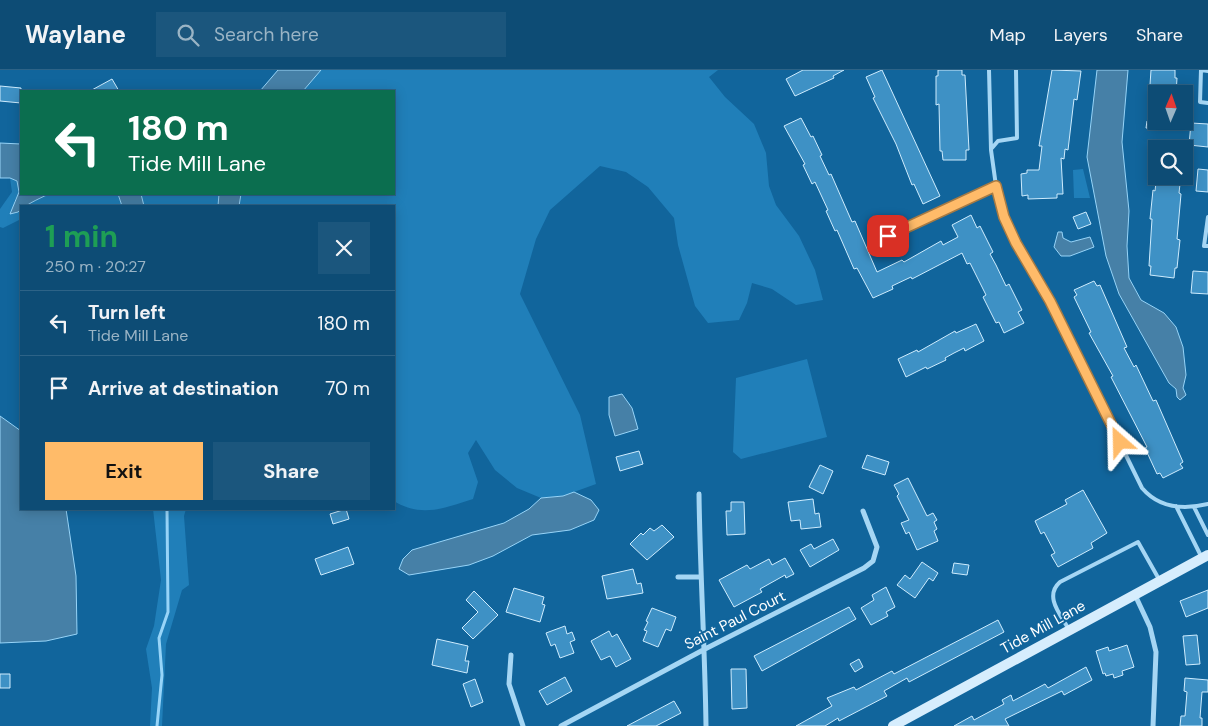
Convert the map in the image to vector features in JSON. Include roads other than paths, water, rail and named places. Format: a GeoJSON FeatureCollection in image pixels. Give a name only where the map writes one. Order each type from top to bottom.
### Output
{"type":"FeatureCollection","features":[{"type":"Feature","properties":{"kind":"street"},"geometry":{"type":"LineString","coordinates":[[700,494],[700,577],[705,649],[706,726]]}},
{"type":"Feature","properties":{"kind":"street","name":"Saint Paul Court"},"geometry":{"type":"LineString","coordinates":[[561,726],[705,649],[864,568],[873,561],[877,547],[863,511]]}},
{"type":"Feature","properties":{"kind":"street","name":"Tide Mill Lane"},"geometry":{"type":"LineString","coordinates":[[893,726],[1205,557]]}},
{"type":"Feature","properties":{"kind":"street"},"geometry":{"type":"LineString","coordinates":[[678,577],[700,577]]}},
{"type":"Feature","properties":{"kind":"street"},"geometry":{"type":"LineString","coordinates":[[1135,594],[1150,627],[1156,652],[1153,726]]}},
{"type":"Feature","properties":{"kind":"street"},"geometry":{"type":"LineString","coordinates":[[511,655],[510,684],[523,726]]}},
{"type":"Feature","properties":{"kind":"lane"},"geometry":{"type":"LineString","coordinates":[[988,70],[991,150],[996,186],[1004,217],[1016,243],[1037,276],[1061,322],[1142,488],[1151,498],[1164,504],[1194,507],[1208,504]]}},
{"type":"Feature","properties":{"kind":"lane"},"geometry":{"type":"LineString","coordinates":[[991,150],[998,141],[1017,138],[1016,70]]}},
{"type":"Feature","properties":{"kind":"lane"},"geometry":{"type":"LineString","coordinates":[[1208,71],[1201,70],[1200,102],[1208,102]]}},
{"type":"Feature","properties":{"kind":"lane"},"geometry":{"type":"LineString","coordinates":[[888,236],[996,186]]}},
{"type":"Feature","properties":{"kind":"lane"},"geometry":{"type":"LineString","coordinates":[[1208,217],[1204,246],[1208,246]]}},
{"type":"Feature","properties":{"kind":"lane"},"geometry":{"type":"LineString","coordinates":[[1176,506],[1205,557]]}},
{"type":"Feature","properties":{"kind":"lane"},"geometry":{"type":"LineString","coordinates":[[1194,507],[1208,535]]}},
{"type":"Feature","properties":{"kind":"lane"},"geometry":{"type":"LineString","coordinates":[[1069,630],[1053,599],[1054,589],[1060,582],[1138,542],[1160,581]]}},
{"type":"Feature","properties":{"kind":"waterway"},"geometry":{"type":"LineString","coordinates":[[157,726],[162,675],[159,638],[168,612],[167,510]]}}]}
